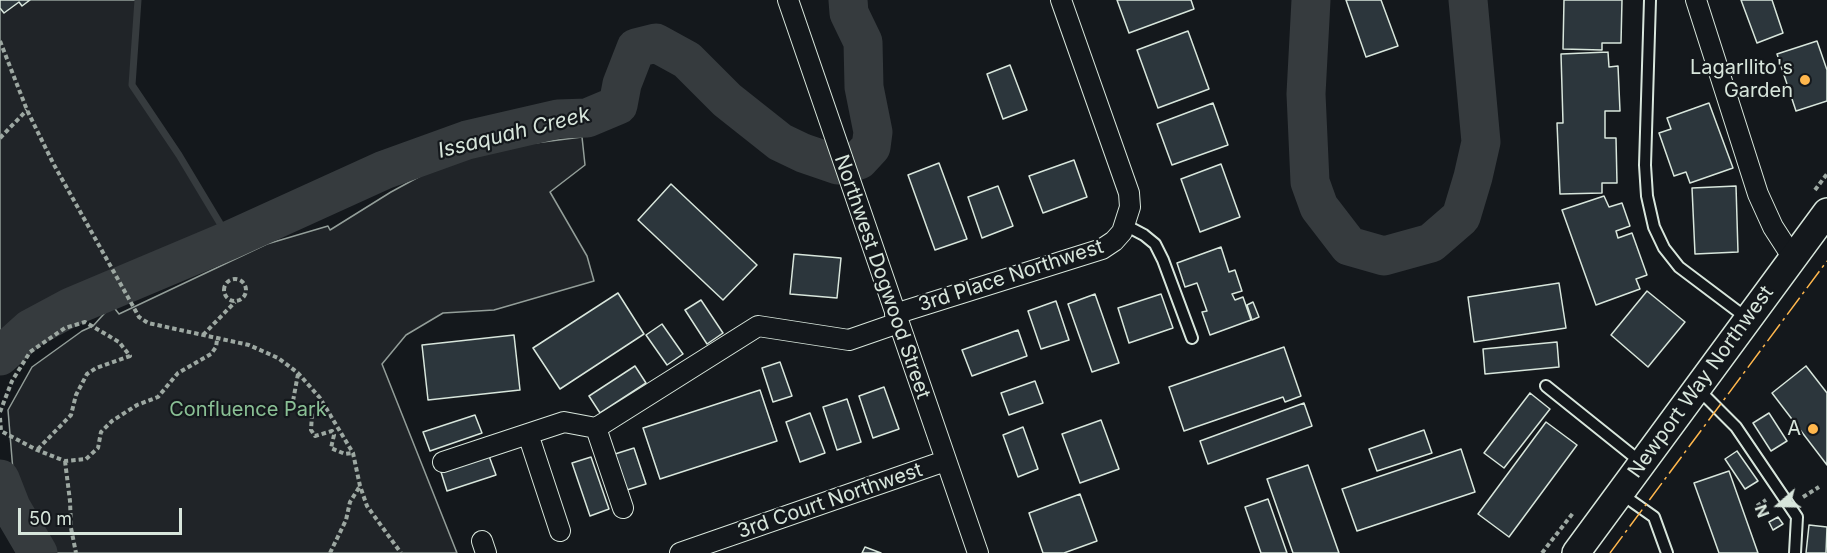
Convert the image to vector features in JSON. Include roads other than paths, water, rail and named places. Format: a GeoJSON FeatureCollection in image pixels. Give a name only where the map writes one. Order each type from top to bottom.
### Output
{"type":"FeatureCollection","features":[{"type":"Feature","properties":{"kind":"street","name":"Northwest Dogwood Street"},"geometry":{"type":"LineString","coordinates":[[788,0],[978,553]]}},
{"type":"Feature","properties":{"kind":"street"},"geometry":{"type":"LineString","coordinates":[[1061,0],[1129,193],[1130,207],[1124,228]]}},
{"type":"Feature","properties":{"kind":"street"},"geometry":{"type":"LineString","coordinates":[[1696,0],[1758,194],[1773,227],[1793,258]]}},
{"type":"Feature","properties":{"kind":"street","name":"Newport Way Northwest"},"geometry":{"type":"LineString","coordinates":[[1576,553],[1827,212]]}},
{"type":"Feature","properties":{"kind":"street","name":"3rd Place Northwest"},"geometry":{"type":"LineString","coordinates":[[597,428],[758,326],[849,340],[896,318],[1102,249],[1114,241],[1124,228]]}},
{"type":"Feature","properties":{"kind":"street"},"geometry":{"type":"LineString","coordinates":[[443,462],[564,422],[597,428],[623,508]]}},
{"type":"Feature","properties":{"kind":"street"},"geometry":{"type":"LineString","coordinates":[[528,434],[560,531]]}},
{"type":"Feature","properties":{"kind":"street","name":"3rd Court Northwest"},"geometry":{"type":"LineString","coordinates":[[680,553],[945,461]]}},
{"type":"Feature","properties":{"kind":"lane"},"geometry":{"type":"LineString","coordinates":[[1650,0],[1645,165],[1647,196],[1654,227],[1664,248],[1679,267],[1748,319]]}},
{"type":"Feature","properties":{"kind":"lane"},"geometry":{"type":"LineString","coordinates":[[1124,228],[1144,235],[1155,244],[1192,338]]}},
{"type":"Feature","properties":{"kind":"lane"},"geometry":{"type":"LineString","coordinates":[[1546,386],[1642,463]]}},
{"type":"Feature","properties":{"kind":"lane"},"geometry":{"type":"LineString","coordinates":[[1697,388],[1736,427],[1797,518],[1795,553]]}},
{"type":"Feature","properties":{"kind":"lane"},"geometry":{"type":"LineString","coordinates":[[1620,493],[1654,517],[1667,553]]}},
{"type":"Feature","properties":{"kind":"waterway"},"geometry":{"type":"LineString","coordinates":[[138,0],[132,85],[179,155],[230,240]]}},
{"type":"Feature","properties":{"kind":"waterway","name":"Issaquah Creek"},"geometry":{"type":"LineString","coordinates":[[0,356],[30,329],[71,307],[230,240],[384,170],[467,140],[558,119],[587,118],[618,105],[622,84],[636,48],[656,43],[687,60],[727,100],[780,142],[838,165],[859,160],[871,147],[873,132],[864,87],[863,42],[849,13],[848,0]]}},
{"type":"Feature","properties":{"kind":"waterway","name":"Issaquah Creek"},"geometry":{"type":"LineString","coordinates":[[1311,0],[1306,94],[1310,182],[1319,207],[1349,246],[1384,256],[1431,243],[1461,217],[1481,142],[1468,0]]}},
{"type":"Feature","properties":{"kind":"waterway","name":"Issaquah Creek"},"geometry":{"type":"LineString","coordinates":[[0,479],[11,507],[38,553]]}},
{"type":"Feature","properties":{"kind":"place","name":"Lagarllito's Garden"},"geometry":{"type":"Point","coordinates":[1805,80]}},
{"type":"Feature","properties":{"kind":"place","name":"A"},"geometry":{"type":"Point","coordinates":[1813,429]}},
{"type":"Feature","properties":{"kind":"park label","name":"Confluence Park"},"geometry":{"type":"Point","coordinates":[248,410]}}]}
